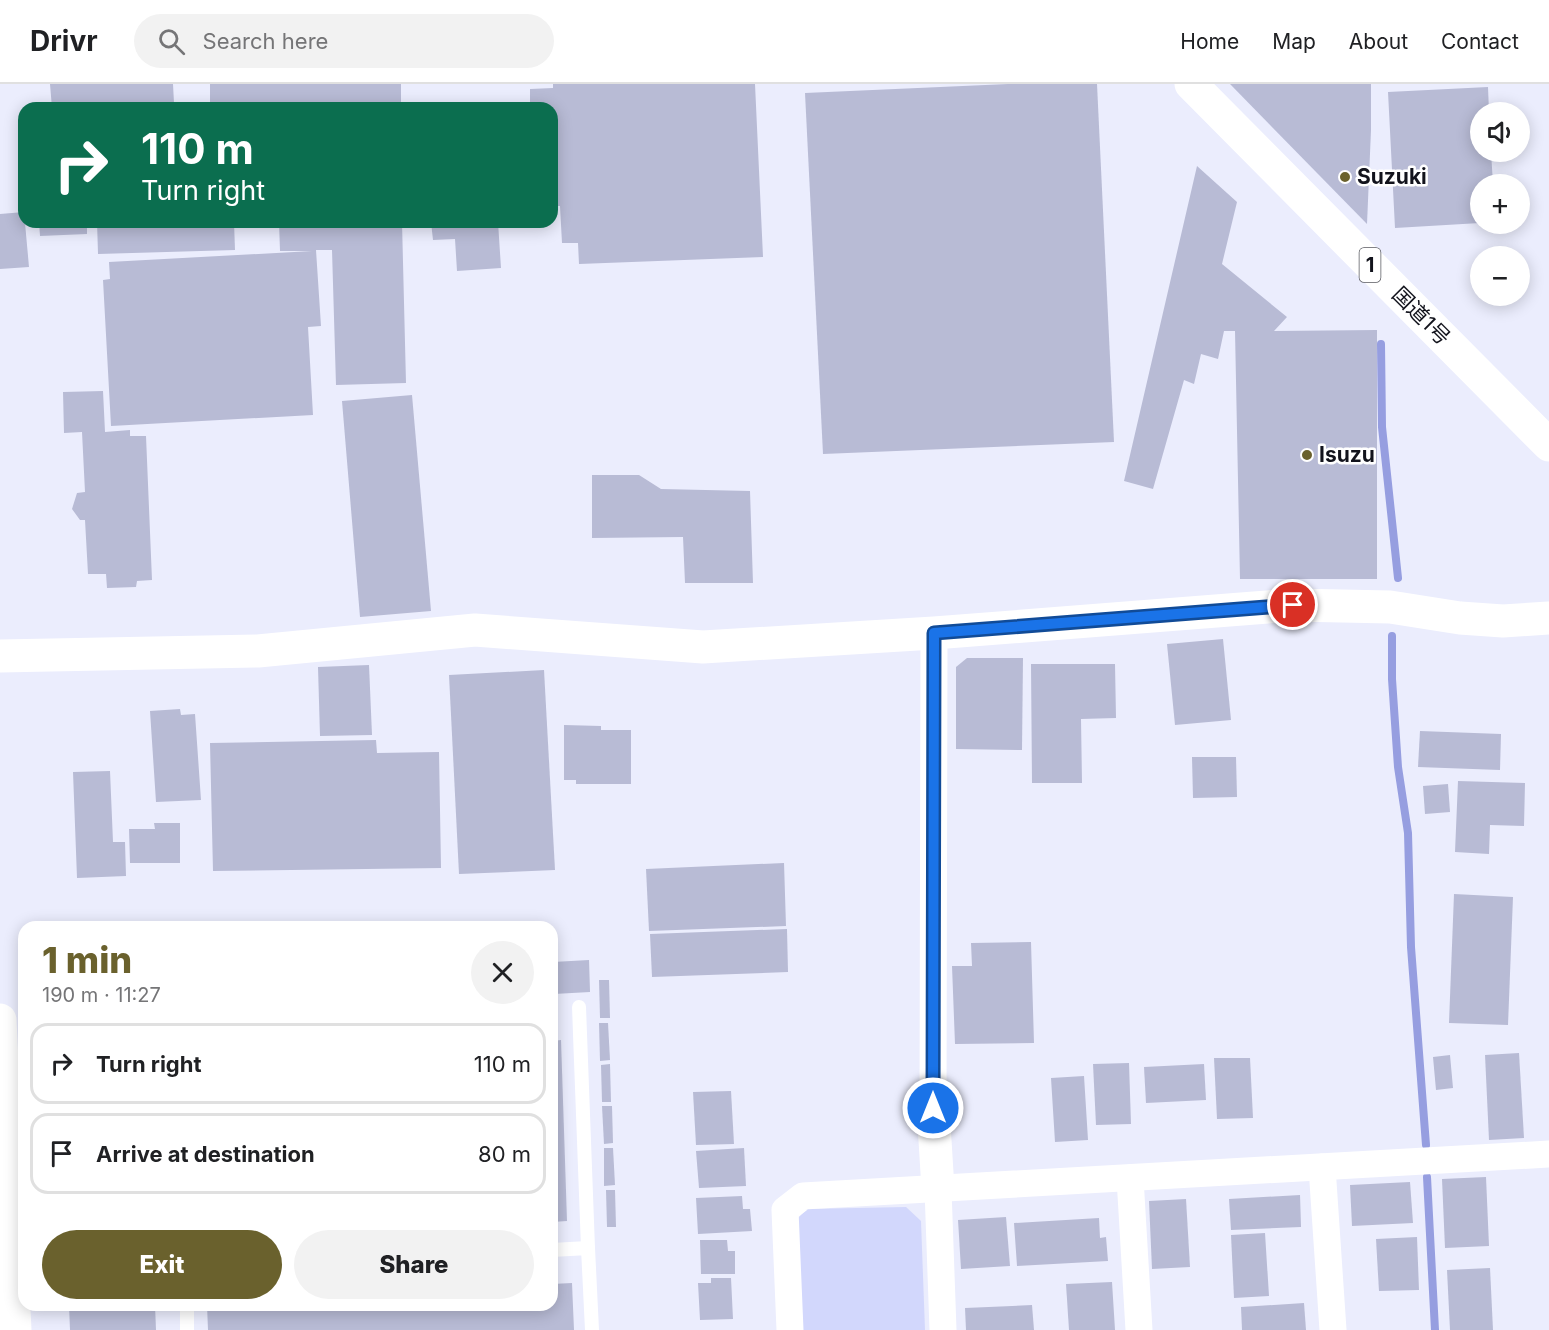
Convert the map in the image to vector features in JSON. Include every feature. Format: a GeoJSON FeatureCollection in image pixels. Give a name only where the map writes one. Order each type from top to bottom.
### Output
{"type":"FeatureCollection","features":[{"type":"Feature","properties":{"kind":"main road","name":"国道1号"},"geometry":{"type":"LineString","coordinates":[[1191,84],[1549,445]]}},
{"type":"Feature","properties":{"kind":"main road"},"geometry":{"type":"LineString","coordinates":[[0,656],[258,651],[475,630],[703,647],[934,633],[1293,605],[1390,607],[1503,621],[1549,618]]}},
{"type":"Feature","properties":{"kind":"main road"},"geometry":{"type":"LineString","coordinates":[[0,1020],[15,1330]]}},
{"type":"Feature","properties":{"kind":"main road"},"geometry":{"type":"LineString","coordinates":[[933,1108],[938,1189]]}},
{"type":"Feature","properties":{"kind":"street"},"geometry":{"type":"LineString","coordinates":[[933,1108],[934,633]]}},
{"type":"Feature","properties":{"kind":"street"},"geometry":{"type":"LineString","coordinates":[[790,1330],[785,1210],[803,1196],[1549,1154]]}},
{"type":"Feature","properties":{"kind":"street"},"geometry":{"type":"LineString","coordinates":[[1322,1167],[1333,1330]]}},
{"type":"Feature","properties":{"kind":"street"},"geometry":{"type":"LineString","coordinates":[[1130,1178],[1139,1330]]}},
{"type":"Feature","properties":{"kind":"street"},"geometry":{"type":"LineString","coordinates":[[938,1189],[943,1330]]}},
{"type":"Feature","properties":{"kind":"lane"},"geometry":{"type":"LineString","coordinates":[[579,1007],[592,1330]]}},
{"type":"Feature","properties":{"kind":"lane"},"geometry":{"type":"LineString","coordinates":[[558,1250],[588,1248]]}},
{"type":"Feature","properties":{"kind":"lane"},"geometry":{"type":"LineString","coordinates":[[187,1311],[187,1330]]}},
{"type":"Feature","properties":{"kind":"shaded area"},"geometry":{"type":"Polygon","coordinates":[[[906,1207],[921,1221],[925,1330],[803,1330],[797,1219],[807,1209],[906,1207]]]}},
{"type":"Feature","properties":{"kind":"building"},"geometry":{"type":"Polygon","coordinates":[[[50,84],[173,84],[174,102],[52,102],[50,84]]]}},
{"type":"Feature","properties":{"kind":"building"},"geometry":{"type":"Polygon","coordinates":[[[210,84],[401,84],[401,102],[210,102],[210,84]]]}},
{"type":"Feature","properties":{"kind":"building"},"geometry":{"type":"Polygon","coordinates":[[[553,84],[755,84],[763,257],[579,264],[578,243],[562,243],[560,206],[558,206],[558,102],[530,102],[530,89],[553,88],[553,84]]]}},
{"type":"Feature","properties":{"kind":"building"},"geometry":{"type":"Polygon","coordinates":[[[1008,84],[1097,84],[1114,442],[823,454],[805,93],[1008,84]]]}},
{"type":"Feature","properties":{"kind":"building","name":"Suzuki"},"geometry":{"type":"Polygon","coordinates":[[[1230,84],[1371,84],[1367,224],[1230,84]]]}},
{"type":"Feature","properties":{"kind":"building"},"geometry":{"type":"Polygon","coordinates":[[[1488,87],[1489,102],[1470,102],[1470,162],[1492,162],[1492,174],[1470,174],[1470,224],[1395,228],[1388,92],[1488,87]]]}},
{"type":"Feature","properties":{"kind":"building","name":"Isuzu"},"geometry":{"type":"Polygon","coordinates":[[[1197,166],[1237,202],[1222,264],[1287,317],[1274,331],[1377,330],[1377,579],[1240,579],[1235,331],[1224,331],[1218,359],[1201,354],[1194,384],[1184,380],[1153,489],[1124,481],[1197,166]]]}},
{"type":"Feature","properties":{"kind":"building"},"geometry":{"type":"Polygon","coordinates":[[[18,212],[18,228],[25,228],[29,267],[0,269],[0,214],[18,212]]]}},
{"type":"Feature","properties":{"kind":"building"},"geometry":{"type":"Polygon","coordinates":[[[39,228],[87,228],[87,234],[40,236],[39,228]]]}},
{"type":"Feature","properties":{"kind":"building"},"geometry":{"type":"Polygon","coordinates":[[[97,228],[234,228],[235,250],[98,254],[97,228]]]}},
{"type":"Feature","properties":{"kind":"building"},"geometry":{"type":"Polygon","coordinates":[[[279,228],[402,228],[406,383],[336,385],[332,250],[316,250],[321,326],[308,327],[313,415],[111,426],[103,280],[110,279],[109,262],[312,251],[280,251],[279,228]]]}},
{"type":"Feature","properties":{"kind":"building"},"geometry":{"type":"Polygon","coordinates":[[[432,228],[498,228],[501,268],[457,271],[455,239],[433,240],[432,228]]]}},
{"type":"Feature","properties":{"kind":"building"},"geometry":{"type":"Polygon","coordinates":[[[103,391],[105,432],[130,430],[130,436],[146,436],[152,580],[137,581],[136,587],[107,588],[106,574],[88,574],[85,520],[80,520],[72,509],[77,493],[85,492],[82,432],[64,433],[63,392],[103,391]]]}},
{"type":"Feature","properties":{"kind":"building"},"geometry":{"type":"Polygon","coordinates":[[[412,395],[431,611],[360,617],[342,401],[412,395]]]}},
{"type":"Feature","properties":{"kind":"building"},"geometry":{"type":"Polygon","coordinates":[[[592,475],[639,475],[661,489],[750,491],[753,583],[685,583],[683,537],[592,538],[592,475]]]}},
{"type":"Feature","properties":{"kind":"building"},"geometry":{"type":"Polygon","coordinates":[[[1223,639],[1231,720],[1175,725],[1167,644],[1223,639]]]}},
{"type":"Feature","properties":{"kind":"building"},"geometry":{"type":"Polygon","coordinates":[[[967,658],[1023,658],[1022,750],[956,749],[956,667],[967,658]]]}},
{"type":"Feature","properties":{"kind":"building"},"geometry":{"type":"Polygon","coordinates":[[[1031,664],[1115,664],[1116,718],[1081,719],[1082,783],[1032,783],[1031,664]]]}},
{"type":"Feature","properties":{"kind":"building"},"geometry":{"type":"Polygon","coordinates":[[[369,665],[372,735],[320,736],[318,667],[369,665]]]}},
{"type":"Feature","properties":{"kind":"building"},"geometry":{"type":"Polygon","coordinates":[[[544,670],[555,870],[459,874],[449,675],[544,670]]]}},
{"type":"Feature","properties":{"kind":"building"},"geometry":{"type":"Polygon","coordinates":[[[180,709],[181,715],[195,714],[201,800],[156,802],[150,711],[180,709]]]}},
{"type":"Feature","properties":{"kind":"building"},"geometry":{"type":"Polygon","coordinates":[[[564,725],[601,726],[601,730],[631,730],[631,784],[576,784],[576,780],[564,780],[564,725]]]}},
{"type":"Feature","properties":{"kind":"building"},"geometry":{"type":"Polygon","coordinates":[[[1420,731],[1501,734],[1500,770],[1418,767],[1420,731]]]}},
{"type":"Feature","properties":{"kind":"building"},"geometry":{"type":"Polygon","coordinates":[[[376,740],[377,753],[439,752],[441,868],[213,871],[210,743],[376,740]]]}},
{"type":"Feature","properties":{"kind":"building"},"geometry":{"type":"Polygon","coordinates":[[[1192,757],[1236,757],[1237,797],[1193,798],[1192,757]]]}},
{"type":"Feature","properties":{"kind":"building"},"geometry":{"type":"Polygon","coordinates":[[[110,771],[113,842],[125,842],[126,876],[77,878],[73,772],[110,771]]]}},
{"type":"Feature","properties":{"kind":"building"},"geometry":{"type":"Polygon","coordinates":[[[1458,781],[1525,783],[1524,826],[1490,825],[1489,854],[1455,852],[1458,781]]]}},
{"type":"Feature","properties":{"kind":"building"},"geometry":{"type":"Polygon","coordinates":[[[1448,784],[1450,812],[1425,814],[1423,786],[1448,784]]]}},
{"type":"Feature","properties":{"kind":"building"},"geometry":{"type":"Polygon","coordinates":[[[154,823],[180,823],[180,863],[130,863],[129,829],[155,829],[154,823]]]}},
{"type":"Feature","properties":{"kind":"building"},"geometry":{"type":"Polygon","coordinates":[[[784,863],[786,926],[649,931],[646,869],[784,863]]]}},
{"type":"Feature","properties":{"kind":"building"},"geometry":{"type":"Polygon","coordinates":[[[1454,894],[1513,897],[1508,1025],[1449,1023],[1454,894]]]}},
{"type":"Feature","properties":{"kind":"building"},"geometry":{"type":"Polygon","coordinates":[[[787,929],[788,972],[652,977],[650,934],[787,929]]]}},
{"type":"Feature","properties":{"kind":"building"},"geometry":{"type":"Polygon","coordinates":[[[1031,942],[1034,1043],[955,1044],[952,966],[972,966],[971,943],[1031,942]]]}},
{"type":"Feature","properties":{"kind":"building"},"geometry":{"type":"Polygon","coordinates":[[[589,960],[590,992],[558,994],[558,962],[589,960]]]}},
{"type":"Feature","properties":{"kind":"building"},"geometry":{"type":"Polygon","coordinates":[[[599,980],[609,980],[610,1018],[600,1018],[599,980]]]}},
{"type":"Feature","properties":{"kind":"building"},"geometry":{"type":"Polygon","coordinates":[[[599,1023],[608,1023],[610,1060],[600,1061],[599,1023]]]}},
{"type":"Feature","properties":{"kind":"building"},"geometry":{"type":"Polygon","coordinates":[[[558,1040],[561,1040],[567,1221],[558,1222],[558,1040]]]}},
{"type":"Feature","properties":{"kind":"building"},"geometry":{"type":"Polygon","coordinates":[[[1519,1053],[1524,1138],[1489,1140],[1485,1055],[1519,1053]]]}},
{"type":"Feature","properties":{"kind":"building"},"geometry":{"type":"Polygon","coordinates":[[[1450,1055],[1453,1088],[1436,1090],[1433,1057],[1450,1055]]]}},
{"type":"Feature","properties":{"kind":"building"},"geometry":{"type":"Polygon","coordinates":[[[1214,1058],[1250,1058],[1253,1118],[1217,1119],[1214,1058]]]}},
{"type":"Feature","properties":{"kind":"building"},"geometry":{"type":"Polygon","coordinates":[[[1129,1063],[1131,1124],[1096,1125],[1093,1064],[1129,1063]]]}},
{"type":"Feature","properties":{"kind":"building"},"geometry":{"type":"Polygon","coordinates":[[[610,1064],[611,1102],[602,1102],[601,1065],[610,1064]]]}},
{"type":"Feature","properties":{"kind":"building"},"geometry":{"type":"Polygon","coordinates":[[[1204,1064],[1206,1100],[1146,1103],[1144,1067],[1204,1064]]]}},
{"type":"Feature","properties":{"kind":"building"},"geometry":{"type":"Polygon","coordinates":[[[1084,1076],[1088,1140],[1055,1142],[1051,1078],[1084,1076]]]}},
{"type":"Feature","properties":{"kind":"building"},"geometry":{"type":"Polygon","coordinates":[[[731,1091],[734,1144],[696,1145],[693,1092],[731,1091]]]}},
{"type":"Feature","properties":{"kind":"building"},"geometry":{"type":"Polygon","coordinates":[[[602,1106],[612,1106],[613,1143],[604,1144],[602,1106]]]}},
{"type":"Feature","properties":{"kind":"building"},"geometry":{"type":"Polygon","coordinates":[[[604,1148],[613,1148],[615,1185],[604,1186],[604,1148]]]}},
{"type":"Feature","properties":{"kind":"building"},"geometry":{"type":"Polygon","coordinates":[[[744,1148],[746,1186],[699,1188],[696,1151],[744,1148]]]}},
{"type":"Feature","properties":{"kind":"building"},"geometry":{"type":"Polygon","coordinates":[[[1486,1177],[1489,1246],[1445,1248],[1442,1179],[1486,1177]]]}},
{"type":"Feature","properties":{"kind":"building"},"geometry":{"type":"Polygon","coordinates":[[[1410,1182],[1413,1223],[1352,1226],[1350,1185],[1410,1182]]]}},
{"type":"Feature","properties":{"kind":"building"},"geometry":{"type":"Polygon","coordinates":[[[606,1190],[615,1190],[616,1227],[607,1227],[606,1190]]]}},
{"type":"Feature","properties":{"kind":"building"},"geometry":{"type":"Polygon","coordinates":[[[1300,1195],[1301,1227],[1231,1230],[1229,1199],[1300,1195]]]}},
{"type":"Feature","properties":{"kind":"building"},"geometry":{"type":"Polygon","coordinates":[[[742,1196],[743,1209],[750,1209],[752,1231],[698,1234],[696,1198],[742,1196]]]}},
{"type":"Feature","properties":{"kind":"building"},"geometry":{"type":"Polygon","coordinates":[[[1186,1199],[1190,1267],[1152,1269],[1149,1201],[1186,1199]]]}},
{"type":"Feature","properties":{"kind":"building"},"geometry":{"type":"Polygon","coordinates":[[[1006,1217],[1010,1266],[961,1269],[958,1220],[1006,1217]]]}},
{"type":"Feature","properties":{"kind":"building"},"geometry":{"type":"Polygon","coordinates":[[[1099,1218],[1100,1238],[1106,1237],[1108,1261],[1017,1266],[1014,1223],[1099,1218]]]}},
{"type":"Feature","properties":{"kind":"building"},"geometry":{"type":"Polygon","coordinates":[[[1265,1233],[1269,1296],[1234,1298],[1231,1235],[1265,1233]]]}},
{"type":"Feature","properties":{"kind":"building"},"geometry":{"type":"Polygon","coordinates":[[[1417,1237],[1419,1290],[1379,1291],[1376,1239],[1417,1237]]]}},
{"type":"Feature","properties":{"kind":"building"},"geometry":{"type":"Polygon","coordinates":[[[700,1240],[727,1240],[728,1251],[735,1251],[735,1274],[701,1274],[700,1240]]]}},
{"type":"Feature","properties":{"kind":"building"},"geometry":{"type":"Polygon","coordinates":[[[1490,1268],[1493,1330],[1450,1330],[1447,1270],[1490,1268]]]}},
{"type":"Feature","properties":{"kind":"building"},"geometry":{"type":"Polygon","coordinates":[[[711,1278],[731,1278],[733,1319],[700,1320],[698,1283],[711,1283],[711,1278]]]}},
{"type":"Feature","properties":{"kind":"building"},"geometry":{"type":"Polygon","coordinates":[[[1112,1282],[1115,1330],[1069,1330],[1066,1284],[1112,1282]]]}},
{"type":"Feature","properties":{"kind":"building"},"geometry":{"type":"Polygon","coordinates":[[[572,1283],[574,1330],[208,1330],[207,1311],[558,1311],[558,1284],[572,1283]]]}},
{"type":"Feature","properties":{"kind":"building"},"geometry":{"type":"Polygon","coordinates":[[[1304,1303],[1306,1330],[1242,1330],[1241,1307],[1304,1303]]]}},
{"type":"Feature","properties":{"kind":"building"},"geometry":{"type":"Polygon","coordinates":[[[1032,1305],[1034,1330],[966,1330],[965,1308],[1032,1305]]]}},
{"type":"Feature","properties":{"kind":"building"},"geometry":{"type":"Polygon","coordinates":[[[69,1311],[155,1311],[156,1330],[70,1330],[69,1311]]]}},
{"type":"Feature","properties":{"kind":"waterway"},"geometry":{"type":"LineString","coordinates":[[1381,344],[1382,427],[1398,578]]}},
{"type":"Feature","properties":{"kind":"waterway"},"geometry":{"type":"LineString","coordinates":[[1392,636],[1392,679],[1398,767],[1408,833],[1411,947],[1426,1145]]}},
{"type":"Feature","properties":{"kind":"waterway"},"geometry":{"type":"LineString","coordinates":[[1427,1177],[1435,1330]]}},
{"type":"Feature","properties":{"kind":"place","name":"Suzuki"},"geometry":{"type":"Point","coordinates":[1345,177]}},
{"type":"Feature","properties":{"kind":"place","name":"Isuzu"},"geometry":{"type":"Point","coordinates":[1307,455]}},
{"type":"Feature","properties":{"kind":"route"},"geometry":{"type":"LineString","coordinates":[[933,1108],[934,633],[1293,605]]}}]}
